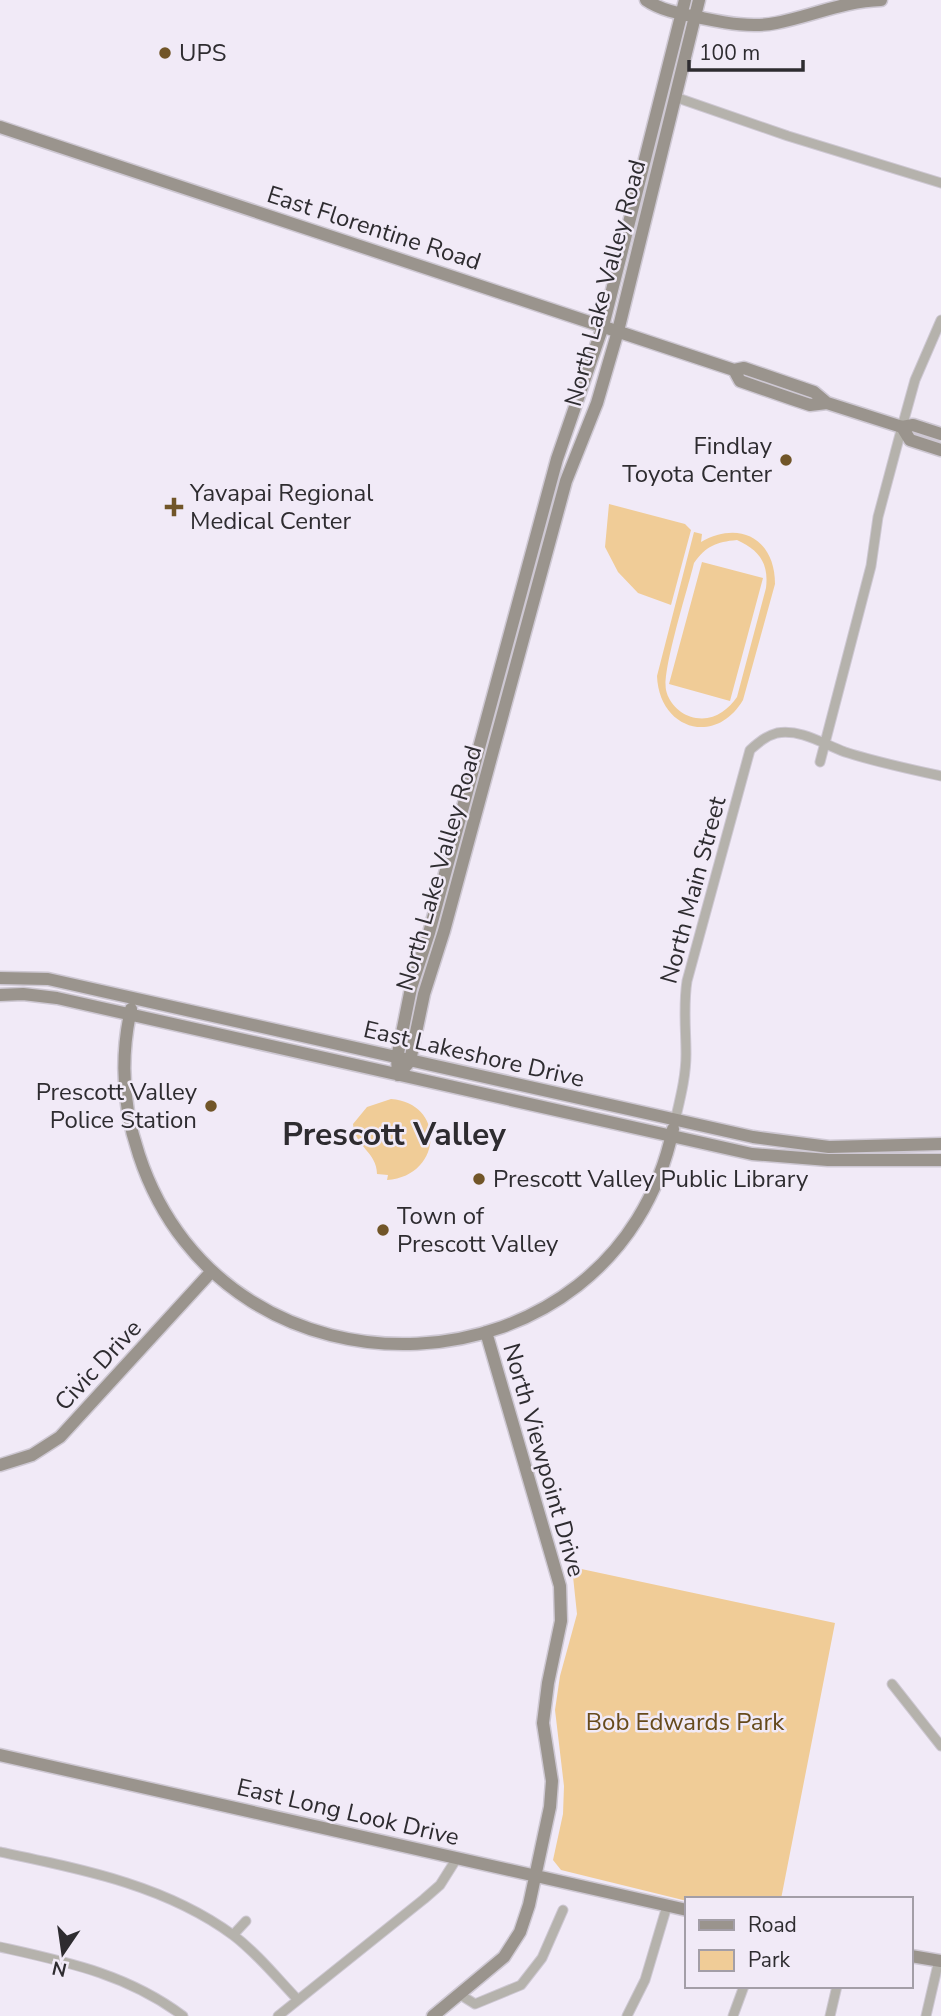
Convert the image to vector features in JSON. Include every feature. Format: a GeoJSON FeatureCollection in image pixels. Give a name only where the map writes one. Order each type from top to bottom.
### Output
{"type":"FeatureCollection","features":[{"type":"Feature","properties":{"kind":"street"},"geometry":{"type":"LineString","coordinates":[[646,0],[665,10],[737,25],[784,21],[835,6],[881,0]]}},
{"type":"Feature","properties":{"kind":"street","name":"North Lake Valley Road"},"geometry":{"type":"LineString","coordinates":[[398,1075],[410,1061],[424,994],[444,931],[566,481],[597,403],[618,331],[675,97],[688,15],[685,0]]}},
{"type":"Feature","properties":{"kind":"street","name":"North Lake Valley Road"},"geometry":{"type":"LineString","coordinates":[[398,1075],[397,1058],[411,988],[429,933],[557,459],[603,326],[688,15],[699,0]]}},
{"type":"Feature","properties":{"kind":"street"},"geometry":{"type":"LineString","coordinates":[[675,97],[788,136],[941,183]]}},
{"type":"Feature","properties":{"kind":"street","name":"East Florentine Road"},"geometry":{"type":"LineString","coordinates":[[0,127],[734,370],[740,381],[779,395],[810,405],[827,403],[902,427],[913,425],[941,434]]}},
{"type":"Feature","properties":{"kind":"street"},"geometry":{"type":"LineString","coordinates":[[820,762],[871,566],[878,517],[902,427],[915,380],[941,320]]}},
{"type":"Feature","properties":{"kind":"street","name":"East Florentine Road"},"geometry":{"type":"LineString","coordinates":[[902,427],[910,440],[941,450]]}},
{"type":"Feature","properties":{"kind":"street","name":"North Main Street"},"geometry":{"type":"LineString","coordinates":[[675,1121],[685,1068],[684,1000],[687,981],[750,750],[764,738],[779,733],[798,734],[825,741],[843,751],[941,776]]}},
{"type":"Feature","properties":{"kind":"street","name":"East Lakeshore Drive"},"geometry":{"type":"LineString","coordinates":[[0,978],[48,979],[829,1154],[941,1144]]}},
{"type":"Feature","properties":{"kind":"street","name":"East Lakeshore Drive"},"geometry":{"type":"LineString","coordinates":[[0,995],[23,994],[57,998],[752,1154],[829,1154],[941,1160]]}},
{"type":"Feature","properties":{"kind":"street"},"geometry":{"type":"LineString","coordinates":[[133,999],[126,1034],[124,1071],[127,1105],[135,1144],[148,1179],[169,1219],[212,1272],[252,1301],[298,1325],[341,1338],[412,1345],[446,1341],[486,1332],[520,1319],[556,1300],[599,1265],[623,1238],[643,1208],[658,1176],[675,1121]]}},
{"type":"Feature","properties":{"kind":"street","name":"Civic Drive"},"geometry":{"type":"LineString","coordinates":[[0,1465],[32,1455],[60,1437],[212,1272]]}},
{"type":"Feature","properties":{"kind":"street","name":"North Viewpoint Drive"},"geometry":{"type":"LineString","coordinates":[[433,2016],[504,1957],[520,1932],[537,1875],[550,1807],[552,1781],[543,1723],[561,1621],[560,1586],[486,1332]]}},
{"type":"Feature","properties":{"kind":"street"},"geometry":{"type":"LineString","coordinates":[[892,1684],[941,1746]]}},
{"type":"Feature","properties":{"kind":"street","name":"East Long Look Drive"},"geometry":{"type":"LineString","coordinates":[[0,1755],[685,1910]]}},
{"type":"Feature","properties":{"kind":"street"},"geometry":{"type":"LineString","coordinates":[[0,1852],[64,1865],[163,1895],[233,1935],[298,2000]]}},
{"type":"Feature","properties":{"kind":"street"},"geometry":{"type":"LineString","coordinates":[[278,2016],[440,1885],[457,1858]]}},
{"type":"Feature","properties":{"kind":"street"},"geometry":{"type":"LineString","coordinates":[[627,2016],[645,1980],[667,1906]]}},
{"type":"Feature","properties":{"kind":"street"},"geometry":{"type":"LineString","coordinates":[[459,1994],[475,2004],[521,1984],[542,1958],[564,1910]]}},
{"type":"Feature","properties":{"kind":"street"},"geometry":{"type":"LineString","coordinates":[[233,1935],[246,1921]]}},
{"type":"Feature","properties":{"kind":"street"},"geometry":{"type":"LineString","coordinates":[[0,1947],[98,1970],[137,1986],[183,2016]]}},
{"type":"Feature","properties":{"kind":"street"},"geometry":{"type":"LineString","coordinates":[[913,1956],[940,1961],[926,2016]]}},
{"type":"Feature","properties":{"kind":"street"},"geometry":{"type":"LineString","coordinates":[[733,2016],[743,1988]]}},
{"type":"Feature","properties":{"kind":"street"},"geometry":{"type":"LineString","coordinates":[[830,2016],[837,1988]]}},
{"type":"Feature","properties":{"kind":"green space"},"geometry":{"type":"Polygon","coordinates":[[[609,504],[685,524],[691,530],[671,605],[638,593],[618,572],[605,547],[609,504]]]}},
{"type":"Feature","properties":{"kind":"green space"},"geometry":{"type":"Polygon","coordinates":[[[694,532],[702,534],[701,542],[729,533],[753,538],[769,555],[775,584],[743,700],[731,715],[718,724],[690,726],[667,709],[660,694],[657,676],[694,532]],[[737,540],[723,542],[707,549],[694,563],[666,680],[670,700],[681,712],[691,717],[715,716],[737,697],[766,588],[766,571],[761,558],[737,540]]]}},
{"type":"Feature","properties":{"kind":"green space"},"geometry":{"type":"Polygon","coordinates":[[[702,562],[763,578],[730,701],[669,684],[702,562]]]}},
{"type":"Feature","properties":{"kind":"green space"},"geometry":{"type":"Polygon","coordinates":[[[391,1099],[409,1103],[421,1113],[429,1125],[431,1140],[427,1154],[419,1166],[406,1176],[387,1180],[388,1175],[377,1174],[374,1160],[358,1138],[353,1124],[367,1107],[391,1099]]]}},
{"type":"Feature","properties":{"kind":"green space","name":"Bob Edwards Park"},"geometry":{"type":"Polygon","coordinates":[[[572,1567],[835,1623],[781,1897],[685,1897],[685,1901],[561,1870],[553,1860],[563,1814],[564,1786],[555,1710],[560,1676],[577,1614],[572,1567]]]}},
{"type":"Feature","properties":{"kind":"place","name":"UPS"},"geometry":{"type":"Point","coordinates":[165,53]}},
{"type":"Feature","properties":{"kind":"place","name":"Findlay Toyota Center"},"geometry":{"type":"Point","coordinates":[786,460]}},
{"type":"Feature","properties":{"kind":"place","name":"Yavapai Regional Medical Center"},"geometry":{"type":"Point","coordinates":[174,507]}},
{"type":"Feature","properties":{"kind":"place","name":"Prescott Valley Police Station"},"geometry":{"type":"Point","coordinates":[211,1106]}},
{"type":"Feature","properties":{"kind":"place","name":"Prescott Valley Public Library"},"geometry":{"type":"Point","coordinates":[479,1179]}},
{"type":"Feature","properties":{"kind":"place","name":"Town of Prescott Valley"},"geometry":{"type":"Point","coordinates":[383,1230]}},
{"type":"Feature","properties":{"kind":"district","name":"Prescott Valley"},"geometry":{"type":"Point","coordinates":[394,1134]}}]}
